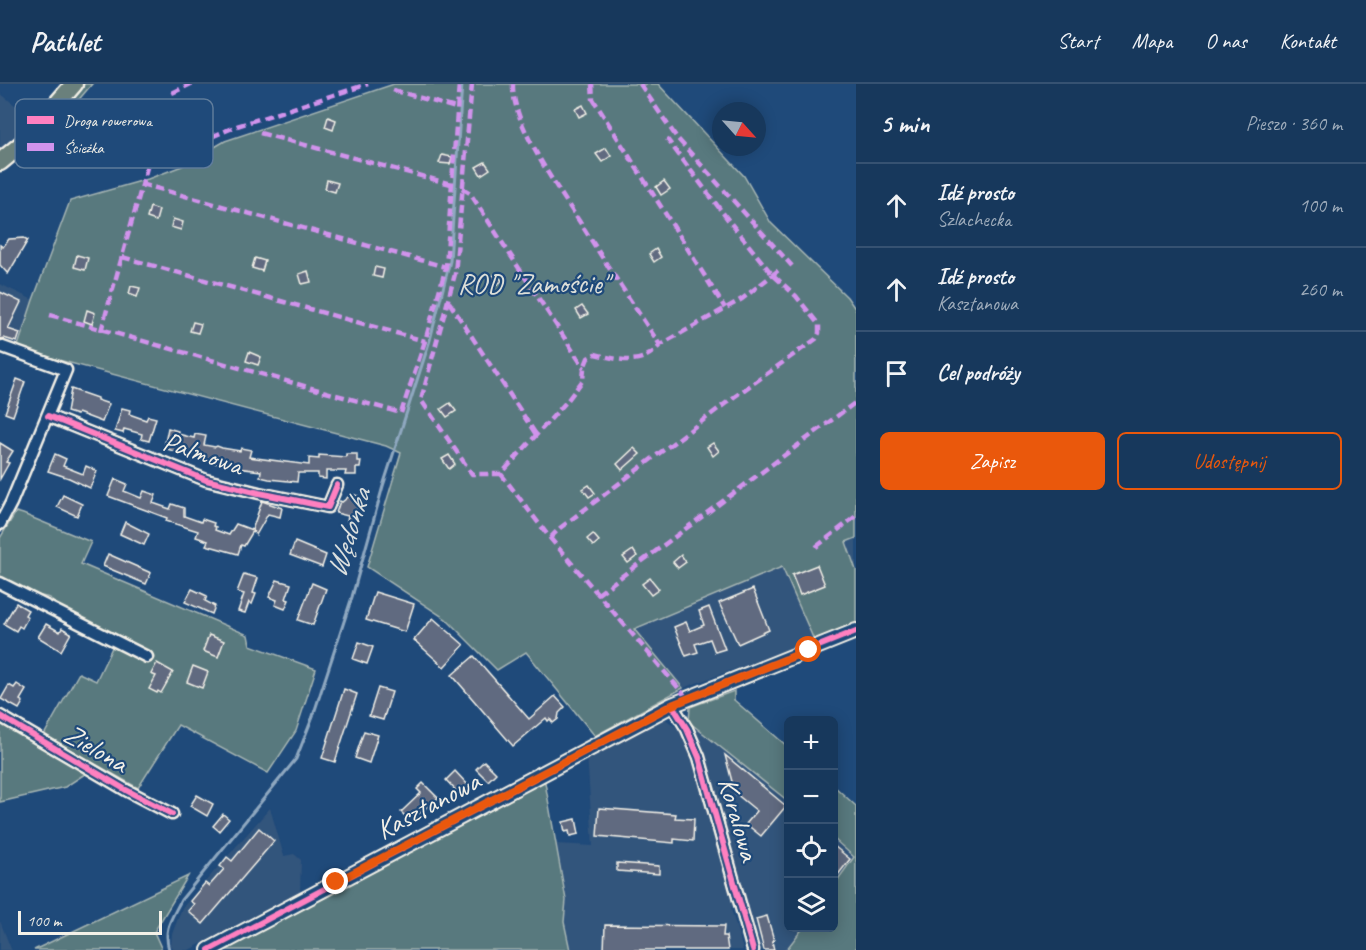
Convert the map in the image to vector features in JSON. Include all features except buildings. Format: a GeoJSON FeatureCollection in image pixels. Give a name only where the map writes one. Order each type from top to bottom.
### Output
{"type":"FeatureCollection","features":[{"type":"Feature","properties":{"kind":"main road"},"geometry":{"type":"LineString","coordinates":[[61,99],[74,84]]}},
{"type":"Feature","properties":{"kind":"main road"},"geometry":{"type":"LineString","coordinates":[[0,162],[15,150]]}},
{"type":"Feature","properties":{"kind":"street"},"geometry":{"type":"LineString","coordinates":[[0,346],[66,370],[11,503],[0,524]]}},
{"type":"Feature","properties":{"kind":"street","name":"Palmowa"},"geometry":{"type":"LineString","coordinates":[[48,416],[206,480],[259,493],[328,507],[337,485]]}},
{"type":"Feature","properties":{"kind":"street"},"geometry":{"type":"LineString","coordinates":[[0,583],[147,657]]}},
{"type":"Feature","properties":{"kind":"street","name":"Kasztanowa"},"geometry":{"type":"LineString","coordinates":[[209,950],[672,705],[856,631]]}},
{"type":"Feature","properties":{"kind":"street","name":"Koralowa"},"geometry":{"type":"LineString","coordinates":[[672,705],[687,729],[699,757],[753,950]]}},
{"type":"Feature","properties":{"kind":"street","name":"Zielona"},"geometry":{"type":"LineString","coordinates":[[0,716],[126,790],[172,814]]}},
{"type":"Feature","properties":{"kind":"shaded area"},"geometry":{"type":"Polygon","coordinates":[[[0,93],[15,105],[15,136],[0,148],[0,93]]]}},
{"type":"Feature","properties":{"kind":"shaded area"},"geometry":{"type":"Polygon","coordinates":[[[0,284],[33,300],[17,349],[0,343],[0,284]]]}},
{"type":"Feature","properties":{"kind":"shaded area"},"geometry":{"type":"Polygon","coordinates":[[[856,538],[856,570],[846,542],[856,538]]]}},
{"type":"Feature","properties":{"kind":"shaded area"},"geometry":{"type":"Polygon","coordinates":[[[782,567],[814,640],[683,688],[633,629],[782,567]]]}},
{"type":"Feature","properties":{"kind":"shaded area"},"geometry":{"type":"Polygon","coordinates":[[[664,718],[681,731],[700,771],[735,900],[731,909],[743,950],[570,950],[564,922],[566,900],[557,844],[593,846],[587,754],[653,720],[664,718]]]}},
{"type":"Feature","properties":{"kind":"shaded area"},"geometry":{"type":"Polygon","coordinates":[[[689,722],[784,798],[784,932],[800,932],[786,950],[761,950],[711,774],[689,722]]]}},
{"type":"Feature","properties":{"kind":"shaded area"},"geometry":{"type":"Polygon","coordinates":[[[270,808],[284,856],[294,854],[301,860],[300,892],[189,950],[174,950],[171,945],[172,934],[182,908],[270,808]]]}},
{"type":"Feature","properties":{"kind":"shaded area"},"geometry":{"type":"Polygon","coordinates":[[[838,843],[854,857],[838,879],[838,843]]]}},
{"type":"Feature","properties":{"kind":"shaded area"},"geometry":{"type":"Polygon","coordinates":[[[0,921],[11,949],[12,950],[0,950],[0,921]]]}},
{"type":"Feature","properties":{"kind":"green space"},"geometry":{"type":"Polygon","coordinates":[[[83,84],[92,84],[79,99],[70,99],[83,84]]]}},
{"type":"Feature","properties":{"kind":"green space","name":"ROD \"Zamoście\""},"geometry":{"type":"Polygon","coordinates":[[[394,84],[658,84],[712,142],[712,156],[725,156],[744,176],[771,223],[847,297],[856,310],[856,538],[846,542],[856,570],[856,623],[814,640],[782,567],[634,629],[683,688],[595,736],[526,652],[497,670],[446,619],[367,567],[401,453],[386,446],[17,349],[70,201],[148,179],[177,168],[213,168],[213,148],[225,141],[394,84]]]}},
{"type":"Feature","properties":{"kind":"green space"},"geometry":{"type":"Polygon","coordinates":[[[16,512],[91,542],[81,564],[248,635],[250,645],[316,669],[296,731],[268,773],[178,725],[138,788],[44,735],[79,673],[96,681],[117,637],[55,606],[50,598],[24,592],[0,578],[0,538],[16,512]]]}},
{"type":"Feature","properties":{"kind":"green space"},"geometry":{"type":"Polygon","coordinates":[[[734,691],[734,700],[784,744],[784,798],[689,722],[690,707],[734,691]]]}},
{"type":"Feature","properties":{"kind":"green space"},"geometry":{"type":"Polygon","coordinates":[[[0,721],[88,772],[65,787],[0,802],[0,721]]]}},
{"type":"Feature","properties":{"kind":"green space"},"geometry":{"type":"Polygon","coordinates":[[[544,777],[566,900],[564,922],[570,950],[222,950],[544,777]]]}},
{"type":"Feature","properties":{"kind":"green space"},"geometry":{"type":"Polygon","coordinates":[[[838,790],[856,806],[856,950],[786,950],[800,932],[838,932],[838,879],[854,857],[838,843],[838,790]]]}},
{"type":"Feature","properties":{"kind":"green space"},"geometry":{"type":"Polygon","coordinates":[[[188,876],[154,932],[162,950],[34,950],[188,876]]]}},
{"type":"Feature","properties":{"kind":"waterway","name":"Wędonka"},"geometry":{"type":"LineString","coordinates":[[169,950],[168,930],[181,900],[296,759],[313,716],[352,597],[383,486],[430,340],[450,261],[462,84]]}},
{"type":"Feature","properties":{"kind":"marked path"},"geometry":{"type":"LineString","coordinates":[[172,93],[191,84]]}},
{"type":"Feature","properties":{"kind":"marked path"},"geometry":{"type":"LineString","coordinates":[[213,136],[237,126],[368,84]]}},
{"type":"Feature","properties":{"kind":"marked path"},"geometry":{"type":"LineString","coordinates":[[50,315],[401,413],[446,267],[459,84]]}},
{"type":"Feature","properties":{"kind":"marked path"},"geometry":{"type":"LineString","coordinates":[[472,84],[455,274],[421,400],[472,474],[501,474]]}},
{"type":"Feature","properties":{"kind":"marked path"},"geometry":{"type":"LineString","coordinates":[[513,84],[520,119],[540,159],[660,345]]}},
{"type":"Feature","properties":{"kind":"marked path"},"geometry":{"type":"LineString","coordinates":[[592,84],[593,99],[725,308]]}},
{"type":"Feature","properties":{"kind":"marked path"},"geometry":{"type":"LineString","coordinates":[[640,84],[677,138],[792,266]]}},
{"type":"Feature","properties":{"kind":"marked path"},"geometry":{"type":"LineString","coordinates":[[393,90],[456,108]]}},
{"type":"Feature","properties":{"kind":"marked path"},"geometry":{"type":"LineString","coordinates":[[260,133],[451,184]]}},
{"type":"Feature","properties":{"kind":"marked path"},"geometry":{"type":"LineString","coordinates":[[550,538],[560,528],[734,397],[816,339],[819,333],[819,325],[796,296],[772,274],[667,139]]}},
{"type":"Feature","properties":{"kind":"marked path"},"geometry":{"type":"LineString","coordinates":[[101,331],[147,168]]}},
{"type":"Feature","properties":{"kind":"marked path"},"geometry":{"type":"LineString","coordinates":[[141,184],[446,267]]}},
{"type":"Feature","properties":{"kind":"marked path"},"geometry":{"type":"LineString","coordinates":[[462,188],[470,193],[584,368]]}},
{"type":"Feature","properties":{"kind":"marked path"},"geometry":{"type":"LineString","coordinates":[[122,257],[425,341]]}},
{"type":"Feature","properties":{"kind":"marked path"},"geometry":{"type":"LineString","coordinates":[[687,698],[550,538],[501,474],[583,380],[588,358],[595,354],[622,360],[645,357],[660,345],[742,299],[780,269]]}},
{"type":"Feature","properties":{"kind":"marked path"},"geometry":{"type":"LineString","coordinates":[[449,302],[537,436]]}},
{"type":"Feature","properties":{"kind":"marked path"},"geometry":{"type":"LineString","coordinates":[[598,594],[856,402]]}},
{"type":"Feature","properties":{"kind":"marked path"},"geometry":{"type":"LineString","coordinates":[[816,547],[856,516]]}},
{"type":"Feature","properties":{"kind":"cycle path"},"geometry":{"type":"LineString","coordinates":[[48,416],[206,480],[259,493],[328,507],[337,485]]}},
{"type":"Feature","properties":{"kind":"cycle path"},"geometry":{"type":"LineString","coordinates":[[209,950],[672,705],[856,631]]}},
{"type":"Feature","properties":{"kind":"cycle path"},"geometry":{"type":"LineString","coordinates":[[672,705],[687,729],[699,757],[753,950]]}},
{"type":"Feature","properties":{"kind":"cycle path"},"geometry":{"type":"LineString","coordinates":[[0,716],[126,790],[172,814]]}},
{"type":"Feature","properties":{"kind":"route"},"geometry":{"type":"LineString","coordinates":[[336,882],[672,705],[809,650]]}}]}
